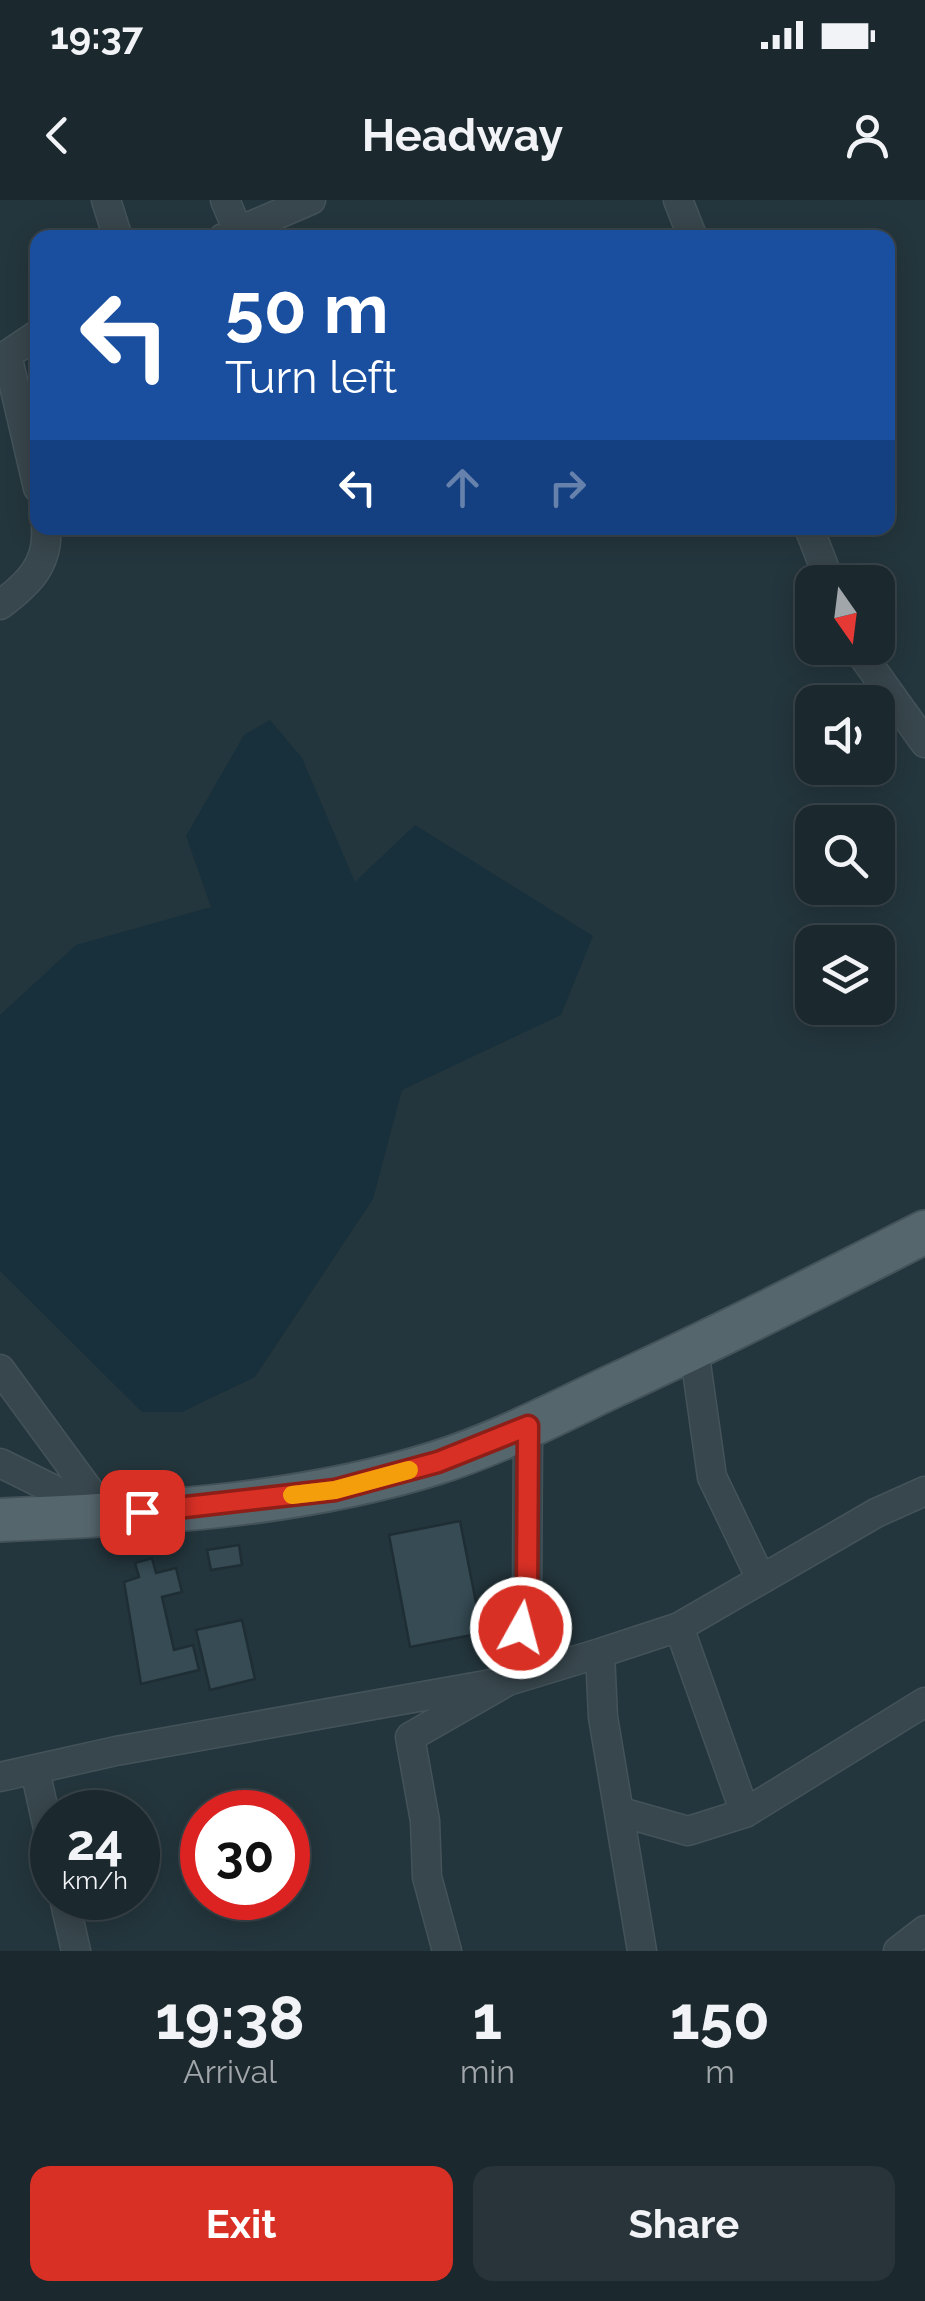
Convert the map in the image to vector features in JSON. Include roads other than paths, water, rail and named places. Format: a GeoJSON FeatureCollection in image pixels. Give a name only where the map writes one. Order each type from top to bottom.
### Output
{"type":"FeatureCollection","features":[{"type":"Feature","properties":{"kind":"main road"},"geometry":{"type":"LineString","coordinates":[[0,1520],[212,1506],[335,1490],[438,1462],[528,1426],[694,1349],[925,1232]]}},
{"type":"Feature","properties":{"kind":"street"},"geometry":{"type":"LineString","coordinates":[[106,200],[115,230]]}},
{"type":"Feature","properties":{"kind":"street"},"geometry":{"type":"LineString","coordinates":[[225,200],[229,230]]}},
{"type":"Feature","properties":{"kind":"street"},"geometry":{"type":"LineString","coordinates":[[240,230],[311,200]]}},
{"type":"Feature","properties":{"kind":"street"},"geometry":{"type":"LineString","coordinates":[[678,200],[690,230]]}},
{"type":"Feature","properties":{"kind":"street"},"geometry":{"type":"LineString","coordinates":[[30,339],[4,356],[30,457]]}},
{"type":"Feature","properties":{"kind":"street"},"geometry":{"type":"LineString","coordinates":[[0,605],[31,582],[43,557],[45,535]]}},
{"type":"Feature","properties":{"kind":"street"},"geometry":{"type":"LineString","coordinates":[[812,535],[823,565]]}},
{"type":"Feature","properties":{"kind":"street"},"geometry":{"type":"LineString","coordinates":[[869,665],[925,743]]}},
{"type":"Feature","properties":{"kind":"street"},"geometry":{"type":"LineString","coordinates":[[694,1349],[712,1477],[761,1579]]}},
{"type":"Feature","properties":{"kind":"street"},"geometry":{"type":"LineString","coordinates":[[0,1368],[107,1515]]}},
{"type":"Feature","properties":{"kind":"street"},"geometry":{"type":"LineString","coordinates":[[447,1951],[427,1878],[426,1821],[410,1736],[508,1680],[527,1601],[528,1426]]}},
{"type":"Feature","properties":{"kind":"street"},"geometry":{"type":"LineString","coordinates":[[0,1463],[107,1515]]}},
{"type":"Feature","properties":{"kind":"street"},"geometry":{"type":"LineString","coordinates":[[0,1777],[116,1751],[508,1680],[600,1653],[679,1628],[876,1512],[925,1491]]}},
{"type":"Feature","properties":{"kind":"street"},"geometry":{"type":"LineString","coordinates":[[679,1628],[745,1813]]}},
{"type":"Feature","properties":{"kind":"street"},"geometry":{"type":"LineString","coordinates":[[600,1653],[603,1717],[642,1948]]}},
{"type":"Feature","properties":{"kind":"street"},"geometry":{"type":"LineString","coordinates":[[622,1812],[688,1831],[745,1813],[925,1702]]}},
{"type":"Feature","properties":{"kind":"street"},"geometry":{"type":"LineString","coordinates":[[35,1770],[39,1790]]}},
{"type":"Feature","properties":{"kind":"street"},"geometry":{"type":"LineString","coordinates":[[69,1920],[76,1951]]}},
{"type":"Feature","properties":{"kind":"street"},"geometry":{"type":"LineString","coordinates":[[898,1951],[925,1930]]}},
{"type":"Feature","properties":{"kind":"water"},"geometry":{"type":"Polygon","coordinates":[[[270,720],[302,758],[355,882],[415,825],[593,936],[561,1015],[402,1090],[373,1199],[255,1377],[182,1412],[142,1412],[0,1271],[0,1015],[76,945],[211,907],[186,836],[244,735],[270,720]]]}}]}
